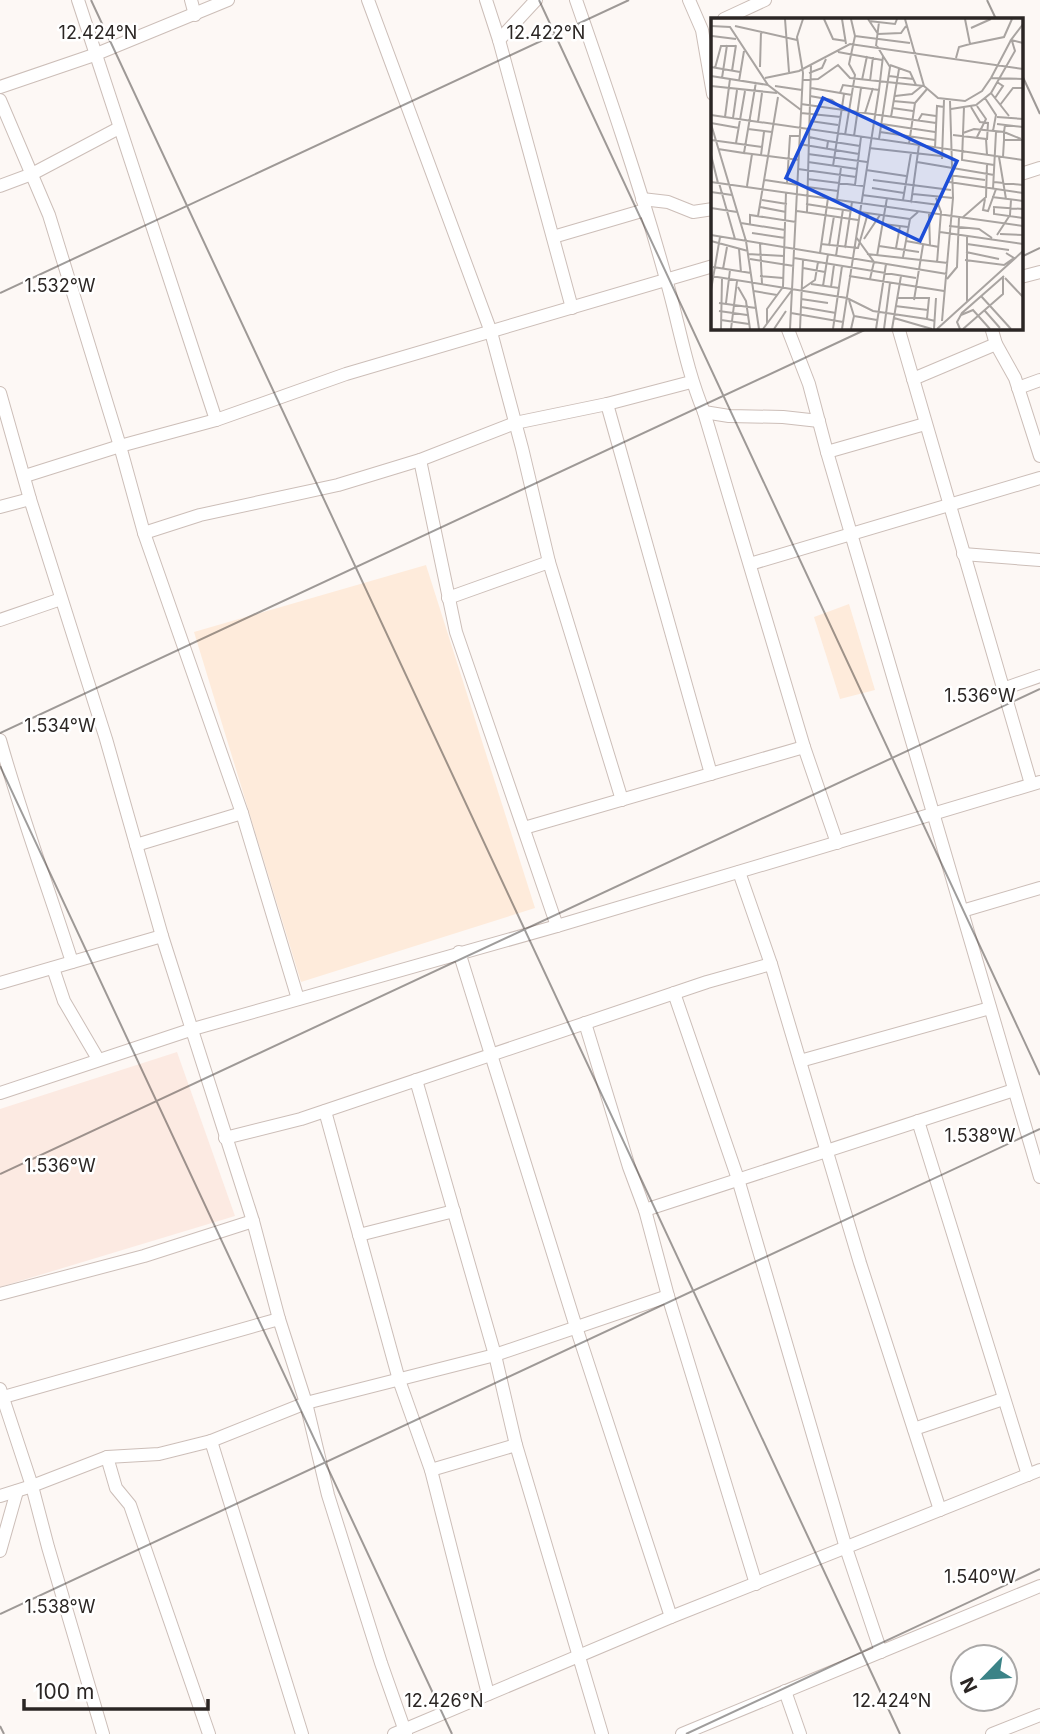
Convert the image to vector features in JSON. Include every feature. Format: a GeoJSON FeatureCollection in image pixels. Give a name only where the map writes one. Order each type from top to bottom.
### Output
{"type":"FeatureCollection","features":[{"type":"Feature","properties":{"kind":"street"},"geometry":{"type":"LineString","coordinates":[[78,0],[216,420]]}},
{"type":"Feature","properties":{"kind":"street"},"geometry":{"type":"LineString","coordinates":[[191,0],[195,15]]}},
{"type":"Feature","properties":{"kind":"street"},"geometry":{"type":"LineString","coordinates":[[0,87],[94,55],[228,0]]}},
{"type":"Feature","properties":{"kind":"street"},"geometry":{"type":"LineString","coordinates":[[368,0],[491,332],[549,562],[622,800]]}},
{"type":"Feature","properties":{"kind":"street"},"geometry":{"type":"LineString","coordinates":[[486,0],[572,309]]}},
{"type":"Feature","properties":{"kind":"street"},"geometry":{"type":"LineString","coordinates":[[499,40],[536,0]]}},
{"type":"Feature","properties":{"kind":"street"},"geometry":{"type":"LineString","coordinates":[[576,0],[644,205],[691,382],[704,412],[804,747],[837,842]]}},
{"type":"Feature","properties":{"kind":"street"},"geometry":{"type":"LineString","coordinates":[[689,0],[707,27],[711,72]]}},
{"type":"Feature","properties":{"kind":"street"},"geometry":{"type":"LineString","coordinates":[[726,18],[765,0]]}},
{"type":"Feature","properties":{"kind":"street"},"geometry":{"type":"LineString","coordinates":[[0,100],[53,227],[144,533],[242,813],[298,999]]}},
{"type":"Feature","properties":{"kind":"street"},"geometry":{"type":"LineString","coordinates":[[0,186],[32,174],[119,128]]}},
{"type":"Feature","properties":{"kind":"street"},"geometry":{"type":"LineString","coordinates":[[1023,173],[1040,168]]}},
{"type":"Feature","properties":{"kind":"street"},"geometry":{"type":"LineString","coordinates":[[553,237],[644,205],[668,202],[693,212],[711,209]]}},
{"type":"Feature","properties":{"kind":"street"},"geometry":{"type":"LineString","coordinates":[[25,476],[216,420],[346,374],[711,267]]}},
{"type":"Feature","properties":{"kind":"street"},"geometry":{"type":"LineString","coordinates":[[1023,276],[1040,272]]}},
{"type":"Feature","properties":{"kind":"street"},"geometry":{"type":"LineString","coordinates":[[788,329],[809,384],[851,536],[1040,1177]]}},
{"type":"Feature","properties":{"kind":"street"},"geometry":{"type":"LineString","coordinates":[[0,1093],[193,1029],[557,926],[1036,783],[1003,689],[899,329]]}},
{"type":"Feature","properties":{"kind":"street"},"geometry":{"type":"LineString","coordinates":[[992,329],[996,344],[1018,388],[1040,456]]}},
{"type":"Feature","properties":{"kind":"street"},"geometry":{"type":"LineString","coordinates":[[913,379],[996,344]]}},
{"type":"Feature","properties":{"kind":"street"},"geometry":{"type":"LineString","coordinates":[[1018,388],[1040,380]]}},
{"type":"Feature","properties":{"kind":"street"},"geometry":{"type":"LineString","coordinates":[[144,533],[200,515],[338,485],[420,460],[515,423],[607,404],[691,382]]}},
{"type":"Feature","properties":{"kind":"street"},"geometry":{"type":"LineString","coordinates":[[0,393],[30,499],[106,739],[162,936],[253,1221],[279,1319],[306,1403],[328,1495],[401,1732],[671,1617],[1034,1473],[1003,1399],[918,1121]]}},
{"type":"Feature","properties":{"kind":"street"},"geometry":{"type":"LineString","coordinates":[[607,404],[712,774]]}},
{"type":"Feature","properties":{"kind":"street"},"geometry":{"type":"LineString","coordinates":[[704,412],[819,421]]}},
{"type":"Feature","properties":{"kind":"street"},"geometry":{"type":"LineString","coordinates":[[827,452],[925,424]]}},
{"type":"Feature","properties":{"kind":"street"},"geometry":{"type":"LineString","coordinates":[[420,460],[456,632],[557,926]]}},
{"type":"Feature","properties":{"kind":"street"},"geometry":{"type":"LineString","coordinates":[[750,564],[1040,478]]}},
{"type":"Feature","properties":{"kind":"street"},"geometry":{"type":"LineString","coordinates":[[0,507],[30,499]]}},
{"type":"Feature","properties":{"kind":"street"},"geometry":{"type":"LineString","coordinates":[[963,554],[1040,561]]}},
{"type":"Feature","properties":{"kind":"street"},"geometry":{"type":"LineString","coordinates":[[448,598],[549,562]]}},
{"type":"Feature","properties":{"kind":"street"},"geometry":{"type":"LineString","coordinates":[[0,620],[61,599]]}},
{"type":"Feature","properties":{"kind":"street"},"geometry":{"type":"LineString","coordinates":[[1003,689],[1040,676]]}},
{"type":"Feature","properties":{"kind":"street"},"geometry":{"type":"LineString","coordinates":[[0,740],[23,821],[72,962]]}},
{"type":"Feature","properties":{"kind":"street"},"geometry":{"type":"LineString","coordinates":[[524,828],[804,747]]}},
{"type":"Feature","properties":{"kind":"street"},"geometry":{"type":"LineString","coordinates":[[136,845],[242,813]]}},
{"type":"Feature","properties":{"kind":"street"},"geometry":{"type":"LineString","coordinates":[[739,872],[771,964],[940,1510]]}},
{"type":"Feature","properties":{"kind":"street"},"geometry":{"type":"LineString","coordinates":[[962,911],[1040,888]]}},
{"type":"Feature","properties":{"kind":"street"},"geometry":{"type":"LineString","coordinates":[[0,983],[162,936]]}},
{"type":"Feature","properties":{"kind":"street"},"geometry":{"type":"LineString","coordinates":[[459,952],[576,1327],[671,1617]]}},
{"type":"Feature","properties":{"kind":"street"},"geometry":{"type":"LineString","coordinates":[[225,1138],[325,1111],[674,993],[771,964]]}},
{"type":"Feature","properties":{"kind":"street"},"geometry":{"type":"LineString","coordinates":[[52,968],[64,1002],[98,1059]]}},
{"type":"Feature","properties":{"kind":"street"},"geometry":{"type":"LineString","coordinates":[[674,993],[738,1179],[846,1548],[881,1651]]}},
{"type":"Feature","properties":{"kind":"street"},"geometry":{"type":"LineString","coordinates":[[800,1061],[990,1007]]}},
{"type":"Feature","properties":{"kind":"street"},"geometry":{"type":"LineString","coordinates":[[585,1023],[645,1210],[668,1296],[756,1584]]}},
{"type":"Feature","properties":{"kind":"street"},"geometry":{"type":"LineString","coordinates":[[416,1080],[495,1355],[516,1445],[602,1734]]}},
{"type":"Feature","properties":{"kind":"street"},"geometry":{"type":"LineString","coordinates":[[645,1210],[1014,1090]]}},
{"type":"Feature","properties":{"kind":"street"},"geometry":{"type":"LineString","coordinates":[[325,1111],[399,1380],[431,1470],[488,1694]]}},
{"type":"Feature","properties":{"kind":"street"},"geometry":{"type":"LineString","coordinates":[[359,1235],[454,1211]]}},
{"type":"Feature","properties":{"kind":"street"},"geometry":{"type":"LineString","coordinates":[[0,1294],[144,1256],[253,1221]]}},
{"type":"Feature","properties":{"kind":"street"},"geometry":{"type":"LineString","coordinates":[[0,1496],[107,1457],[159,1454],[211,1441],[306,1403],[495,1355],[668,1296]]}},
{"type":"Feature","properties":{"kind":"street"},"geometry":{"type":"LineString","coordinates":[[103,1734],[47,1548],[32,1486],[1,1395],[279,1319]]}},
{"type":"Feature","properties":{"kind":"street"},"geometry":{"type":"LineString","coordinates":[[914,1429],[1003,1399]]}},
{"type":"Feature","properties":{"kind":"street"},"geometry":{"type":"LineString","coordinates":[[211,1441],[302,1734]]}},
{"type":"Feature","properties":{"kind":"street"},"geometry":{"type":"LineString","coordinates":[[431,1470],[516,1445]]}},
{"type":"Feature","properties":{"kind":"street"},"geometry":{"type":"LineString","coordinates":[[107,1457],[116,1488],[130,1505],[209,1734]]}},
{"type":"Feature","properties":{"kind":"street"},"geometry":{"type":"LineString","coordinates":[[0,1551],[17,1491]]}},
{"type":"Feature","properties":{"kind":"street"},"geometry":{"type":"LineString","coordinates":[[682,1734],[1040,1586]]}},
{"type":"Feature","properties":{"kind":"street"},"geometry":{"type":"LineString","coordinates":[[785,1691],[800,1734]]}},
{"type":"Feature","properties":{"kind":"street"},"geometry":{"type":"LineString","coordinates":[[992,1734],[1040,1715]]}},
{"type":"Feature","properties":{"kind":"shaded area"},"geometry":{"type":"Polygon","coordinates":[[[426,565],[535,908],[301,982],[194,632],[426,565]]]}},
{"type":"Feature","properties":{"kind":"shaded area"},"geometry":{"type":"Polygon","coordinates":[[[849,604],[875,690],[840,699],[814,617],[849,604]]]}},
{"type":"Feature","properties":{"kind":"shaded area"},"geometry":{"type":"Polygon","coordinates":[[[177,1052],[235,1216],[0,1287],[0,1109],[177,1052]]]}}]}
